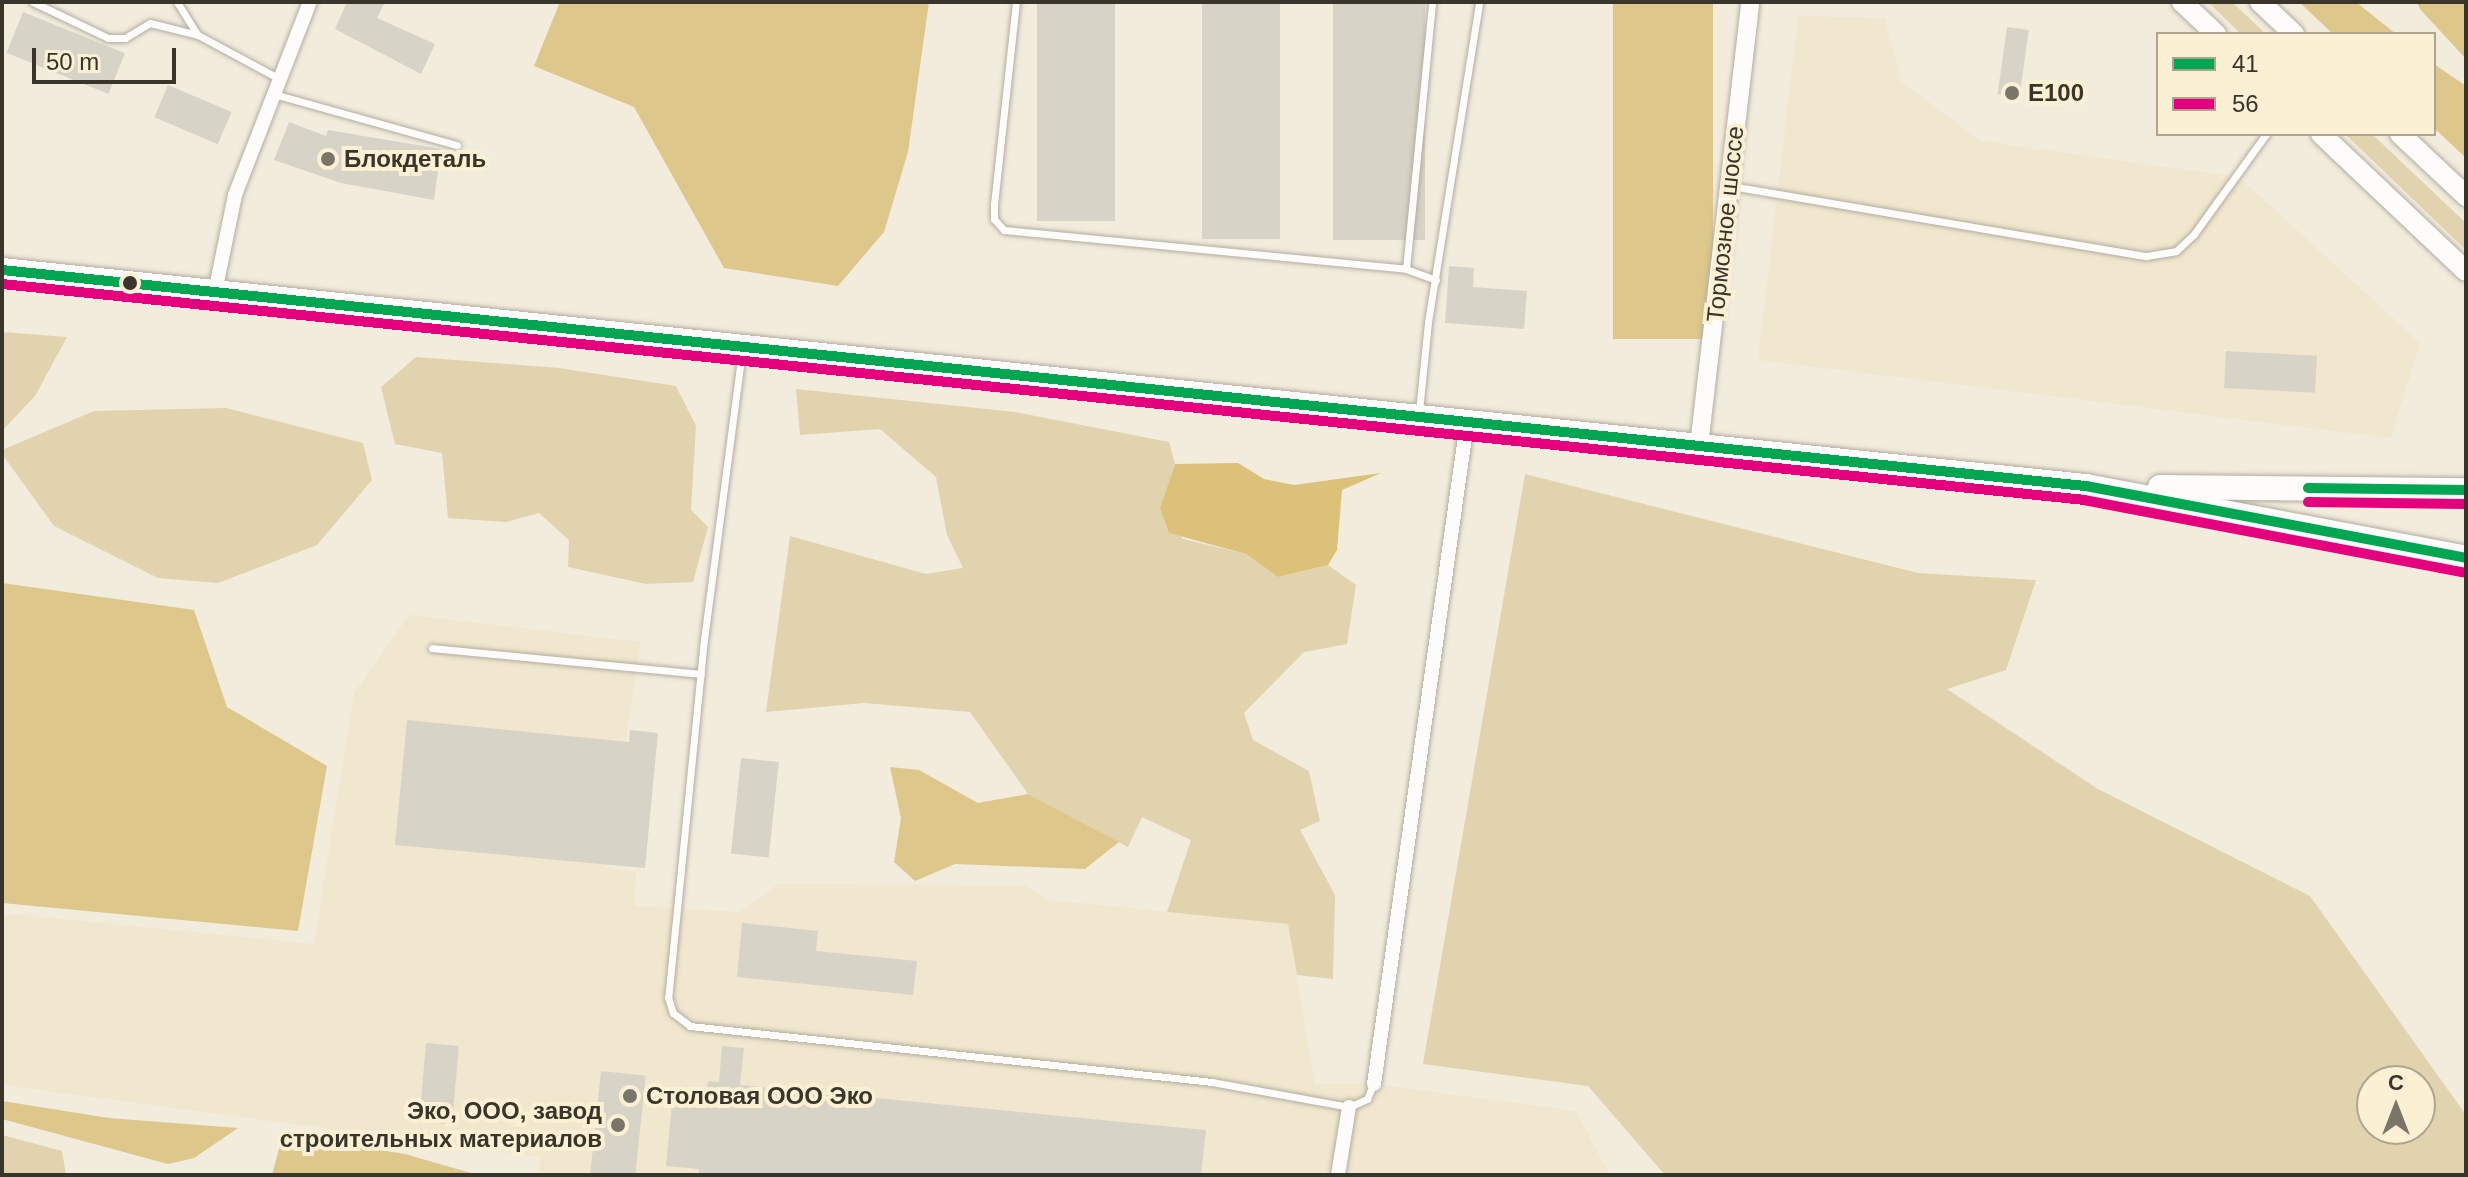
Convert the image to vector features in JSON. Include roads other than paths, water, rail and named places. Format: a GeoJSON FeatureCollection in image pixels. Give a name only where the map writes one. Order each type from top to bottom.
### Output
{"type":"FeatureCollection","features":[{"type":"Feature","properties":{"kind":"highway"},"geometry":{"type":"LineString","coordinates":[[2,270],[2086,486],[2466,558]]}},
{"type":"Feature","properties":{"kind":"highway"},"geometry":{"type":"LineString","coordinates":[[2086,486],[2454,490]]}},
{"type":"Feature","properties":{"kind":"main road"},"geometry":{"type":"LineString","coordinates":[[2182,2],[2214,32]]}},
{"type":"Feature","properties":{"kind":"main road"},"geometry":{"type":"LineString","coordinates":[[2260,2],[2292,32]]}},
{"type":"Feature","properties":{"kind":"main road"},"geometry":{"type":"LineString","coordinates":[[2323,136],[2466,271]]}},
{"type":"Feature","properties":{"kind":"main road"},"geometry":{"type":"LineString","coordinates":[[2402,136],[2466,196]]}},
{"type":"Feature","properties":{"kind":"main road"},"geometry":{"type":"LineString","coordinates":[[2454,490],[2466,481]]}},
{"type":"Feature","properties":{"kind":"street"},"geometry":{"type":"LineString","coordinates":[[215,292],[235,195],[310,2]]}},
{"type":"Feature","properties":{"kind":"street","name":"Тормозное шоссе"},"geometry":{"type":"LineString","coordinates":[[1699,446],[1750,2]]}},
{"type":"Feature","properties":{"kind":"street"},"geometry":{"type":"LineString","coordinates":[[1374,1084],[1467,422]]}},
{"type":"Feature","properties":{"kind":"street"},"geometry":{"type":"LineString","coordinates":[[1338,1175],[1349,1107]]}},
{"type":"Feature","properties":{"kind":"lane"},"geometry":{"type":"LineString","coordinates":[[33,2],[108,38],[125,38],[150,23],[198,35],[278,78]]}},
{"type":"Feature","properties":{"kind":"lane"},"geometry":{"type":"LineString","coordinates":[[177,2],[198,35]]}},
{"type":"Feature","properties":{"kind":"lane"},"geometry":{"type":"LineString","coordinates":[[1016,2],[994,203],[994,219],[1004,230],[1406,269],[1436,280]]}},
{"type":"Feature","properties":{"kind":"lane"},"geometry":{"type":"LineString","coordinates":[[1406,269],[1432,2]]}},
{"type":"Feature","properties":{"kind":"lane"},"geometry":{"type":"LineString","coordinates":[[1419,417],[1436,280],[1479,2]]}},
{"type":"Feature","properties":{"kind":"lane"},"geometry":{"type":"LineString","coordinates":[[272,94],[457,145]]}},
{"type":"Feature","properties":{"kind":"lane"},"geometry":{"type":"LineString","coordinates":[[1729,186],[2146,256],[2176,251],[2194,234],[2265,136]]}},
{"type":"Feature","properties":{"kind":"lane"},"geometry":{"type":"LineString","coordinates":[[743,345],[701,674],[668,997],[673,1013],[690,1026],[1212,1082],[1349,1107],[1367,1099],[1374,1084]]}},
{"type":"Feature","properties":{"kind":"lane"},"geometry":{"type":"LineString","coordinates":[[432,648],[701,674]]}},
{"type":"Feature","properties":{"kind":"place","name":"E100"},"geometry":{"type":"Point","coordinates":[2012,93]}},
{"type":"Feature","properties":{"kind":"place","name":"Блокдеталь"},"geometry":{"type":"Point","coordinates":[328,159]}},
{"type":"Feature","properties":{"kind":"place","name":"Столовая ООО Эко"},"geometry":{"type":"Point","coordinates":[630,1096]}},
{"type":"Feature","properties":{"kind":"place","name":"Эко, ООО, завод строительных материалов"},"geometry":{"type":"Point","coordinates":[618,1125]}}]}
